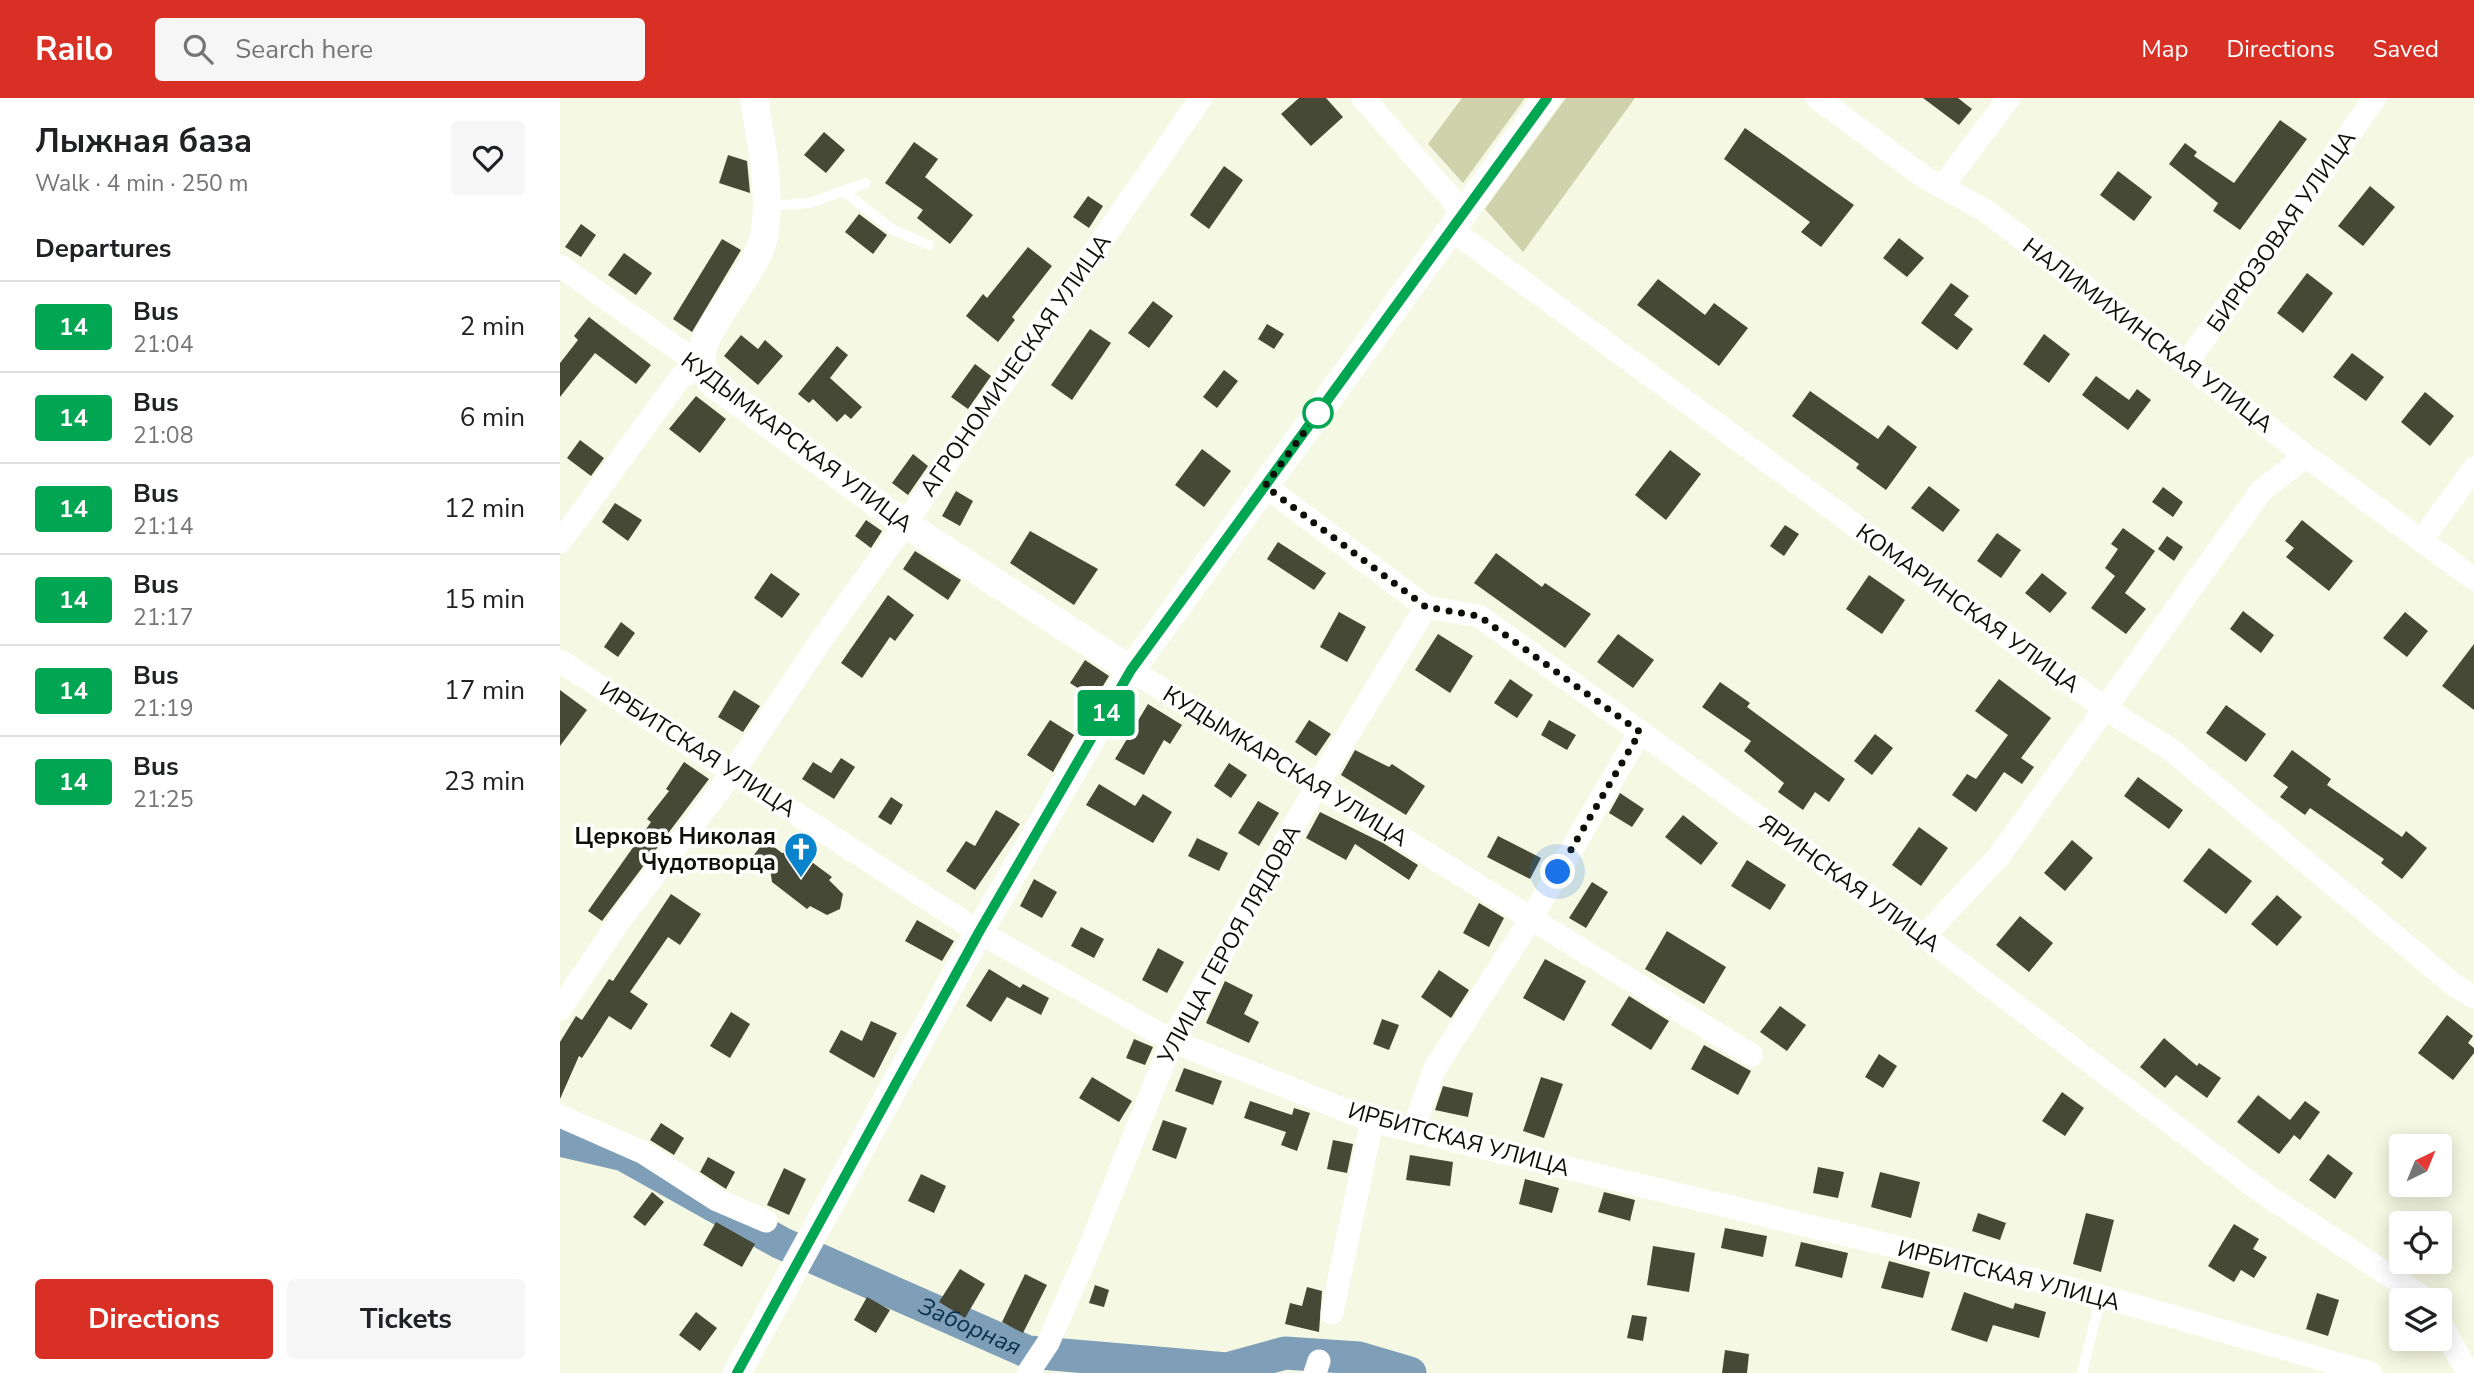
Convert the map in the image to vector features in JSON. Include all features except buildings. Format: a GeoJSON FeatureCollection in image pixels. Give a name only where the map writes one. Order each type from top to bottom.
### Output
{"type":"FeatureCollection","features":[{"type":"Feature","properties":{"kind":"street"},"geometry":{"type":"LineString","coordinates":[[560,542],[680,378],[702,366],[704,343],[751,269],[763,239],[767,206],[764,156],[754,98]]}},
{"type":"Feature","properties":{"kind":"street","name":"АГРОНОМИЧЕСКАЯ УЛИЦА"},"geometry":{"type":"LineString","coordinates":[[560,1009],[620,920],[734,771],[819,643],[905,524],[1201,98]]}},
{"type":"Feature","properties":{"kind":"street","name":"КОМАРИНСКАЯ УЛИЦА"},"geometry":{"type":"LineString","coordinates":[[1363,98],[1458,221],[2104,708],[2170,749],[2454,985],[2474,997]]}},
{"type":"Feature","properties":{"kind":"street"},"geometry":{"type":"LineString","coordinates":[[737,1373],[979,932],[1131,670],[1547,98]]}},
{"type":"Feature","properties":{"kind":"street","name":"НАЛИМИХИНСКАЯ УЛИЦА"},"geometry":{"type":"LineString","coordinates":[[1817,98],[1942,187],[1986,211],[2306,456],[2474,579]]}},
{"type":"Feature","properties":{"kind":"street"},"geometry":{"type":"LineString","coordinates":[[1942,187],[2009,98]]}},
{"type":"Feature","properties":{"kind":"street","name":"БИРЮЗОВАЯ УЛИЦА"},"geometry":{"type":"LineString","coordinates":[[2186,364],[2375,98]]}},
{"type":"Feature","properties":{"kind":"street","name":"КУДЫМКАРСКАЯ УЛИЦА"},"geometry":{"type":"LineString","coordinates":[[560,266],[702,366],[712,383],[905,524],[1131,670],[1751,1055]]}},
{"type":"Feature","properties":{"kind":"street"},"geometry":{"type":"LineString","coordinates":[[1924,936],[1999,856],[2261,491],[2306,456]]}},
{"type":"Feature","properties":{"kind":"street"},"geometry":{"type":"LineString","coordinates":[[2422,540],[2474,468]]}},
{"type":"Feature","properties":{"kind":"street","name":"ЯРИНСКАЯ УЛИЦА"},"geometry":{"type":"LineString","coordinates":[[1265,486],[1426,607],[1479,616],[1924,936],[2266,1195],[2409,1288]]}},
{"type":"Feature","properties":{"kind":"street","name":"УЛИЦА ГЕРОЯ ЛЯДОВА"},"geometry":{"type":"LineString","coordinates":[[1028,1373],[1048,1343],[1085,1259],[1172,1041],[1318,784],[1426,607]]}},
{"type":"Feature","properties":{"kind":"street","name":"ИРБИТСКАЯ УЛИЦА"},"geometry":{"type":"LineString","coordinates":[[560,661],[734,771],[979,932],[1172,1041],[1372,1121],[2101,1296],[2370,1373]]}},
{"type":"Feature","properties":{"kind":"street"},"geometry":{"type":"LineString","coordinates":[[1413,1130],[1435,1068],[1531,919],[1640,732]]}},
{"type":"Feature","properties":{"kind":"street"},"geometry":{"type":"LineString","coordinates":[[560,1116],[644,1153],[717,1200],[766,1221]]}},
{"type":"Feature","properties":{"kind":"street"},"geometry":{"type":"LineString","coordinates":[[1332,1313],[1372,1121]]}},
{"type":"Feature","properties":{"kind":"street"},"geometry":{"type":"LineString","coordinates":[[2452,1344],[2468,1373]]}},
{"type":"Feature","properties":{"kind":"lane"},"geometry":{"type":"LineString","coordinates":[[767,206],[810,203],[866,183]]}},
{"type":"Feature","properties":{"kind":"lane"},"geometry":{"type":"LineString","coordinates":[[843,191],[892,230],[929,245]]}},
{"type":"Feature","properties":{"kind":"lane"},"geometry":{"type":"LineString","coordinates":[[2082,1373],[2101,1296]]}},
{"type":"Feature","properties":{"kind":"green space"},"geometry":{"type":"Polygon","coordinates":[[[1462,98],[1525,98],[1463,183],[1428,144],[1462,98]]]}},
{"type":"Feature","properties":{"kind":"green space"},"geometry":{"type":"Polygon","coordinates":[[[1566,98],[1635,98],[1523,252],[1485,209],[1566,98]]]}},
{"type":"Feature","properties":{"kind":"waterway","name":"Заборная"},"geometry":{"type":"LineString","coordinates":[[560,1140],[624,1155],[781,1243],[1028,1352],[1227,1369],[1285,1353],[1359,1358],[1410,1373]]}},
{"type":"Feature","properties":{"kind":"bus line","name":"14"},"geometry":{"type":"LineString","coordinates":[[737,1373],[979,932],[1131,670],[1547,98]]}},
{"type":"Feature","properties":{"kind":"place","name":"Церковь Николая Чудотворца"},"geometry":{"type":"Point","coordinates":[801,879]}},
{"type":"Feature","properties":{"kind":"route"},"geometry":{"type":"LineString","coordinates":[[1318,413],[1265,486],[1426,607],[1479,616],[1640,732],[1558,872]]}}]}
